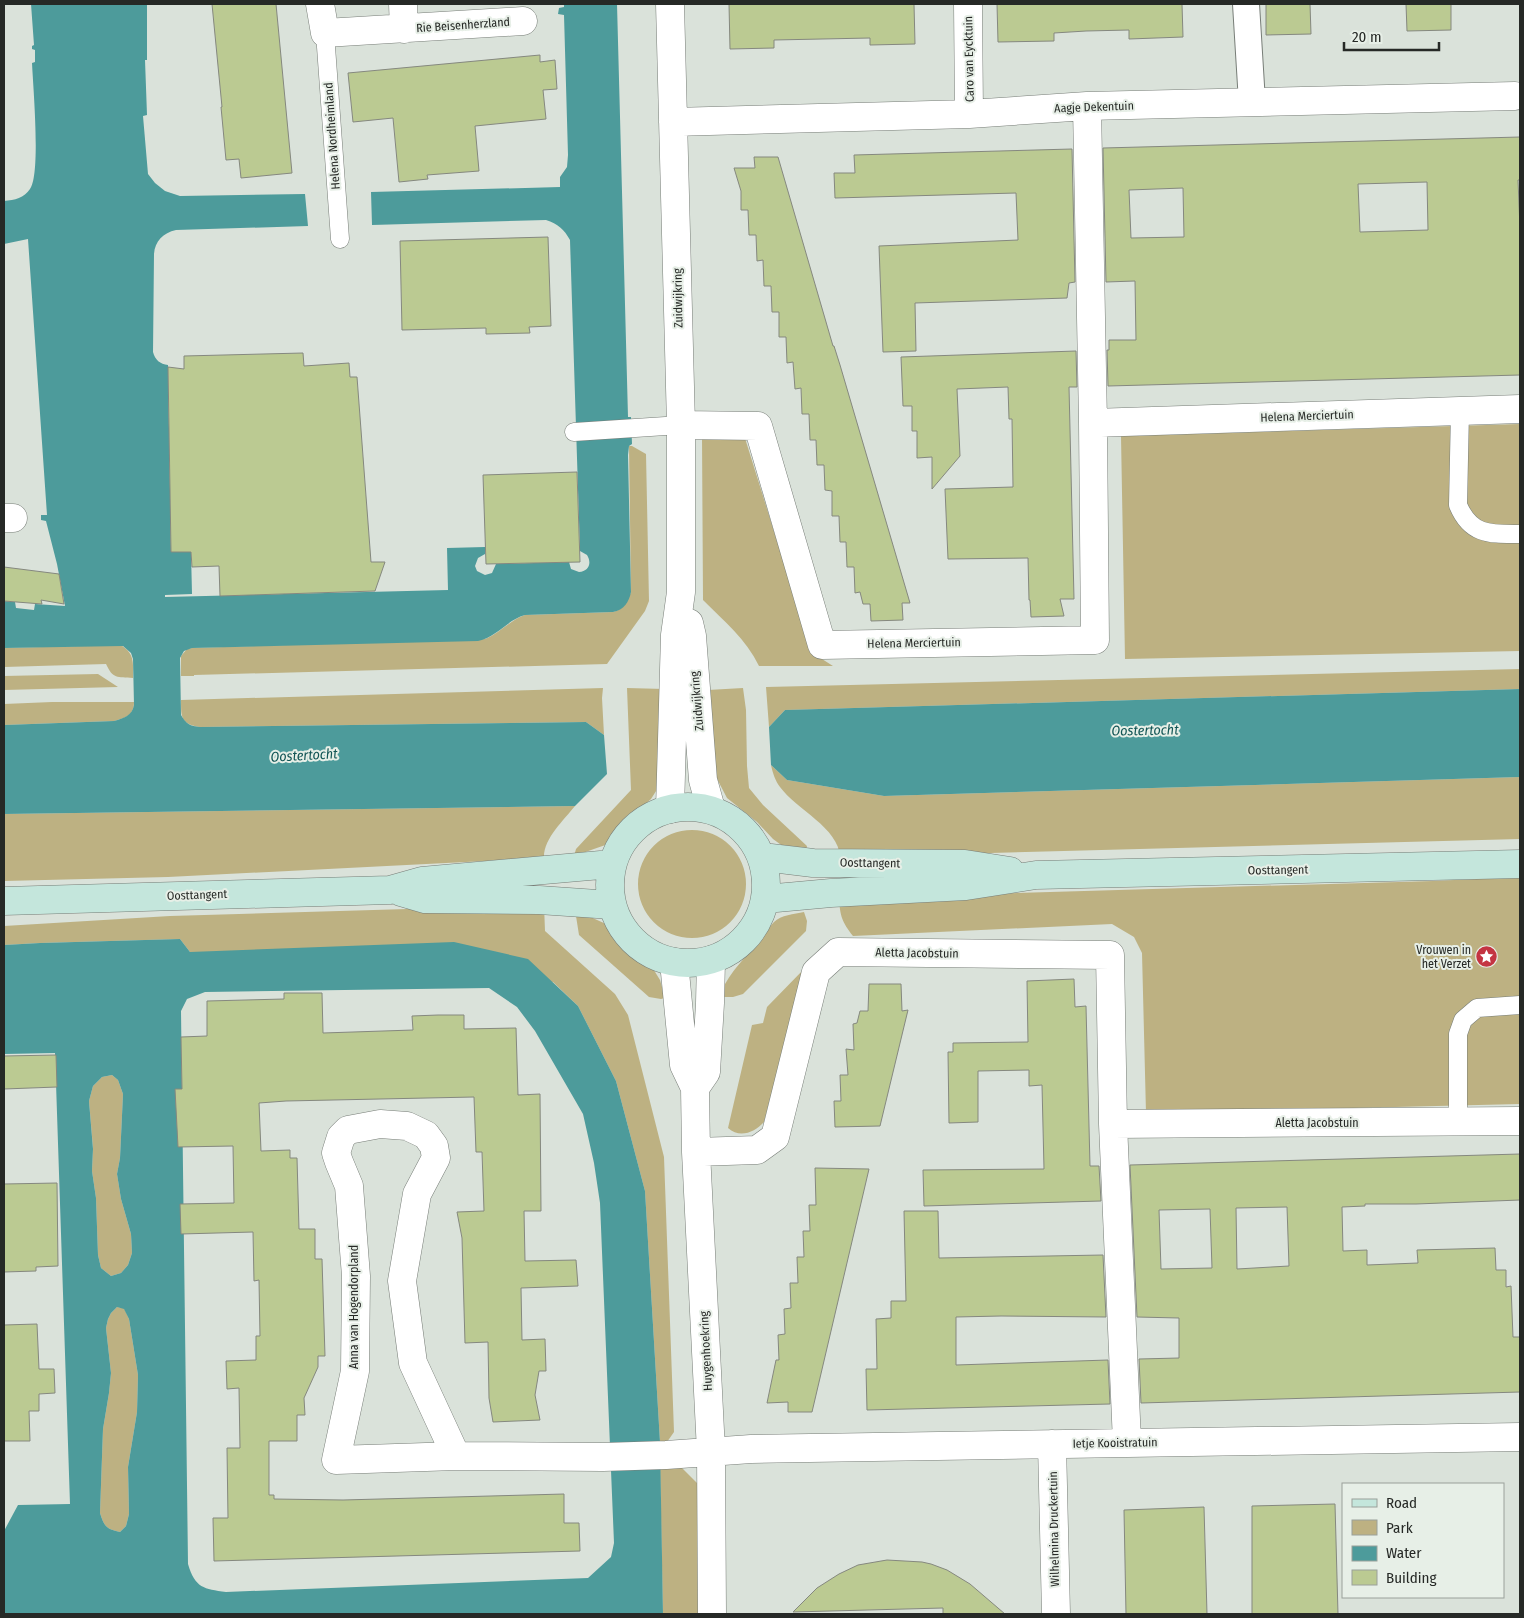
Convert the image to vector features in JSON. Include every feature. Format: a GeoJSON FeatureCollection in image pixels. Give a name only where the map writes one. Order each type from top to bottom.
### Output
{"type":"FeatureCollection","features":[{"type":"Feature","properties":{"kind":"main road"},"geometry":{"type":"LineString","coordinates":[[683,806],[710,809],[731,818],[750,835],[762,857],[768,881],[764,906],[755,928],[739,946],[718,958],[694,964],[668,961],[645,951],[626,933],[613,910],[609,884],[612,864],[623,840],[639,822],[670,808],[683,806]]}},
{"type":"Feature","properties":{"kind":"main road","name":"Oosttangent"},"geometry":{"type":"LineString","coordinates":[[762,857],[813,863],[965,864],[1036,875]]}},
{"type":"Feature","properties":{"kind":"main road","name":"Oosttangent"},"geometry":{"type":"LineString","coordinates":[[4,900],[390,890],[422,881],[612,864]]}},
{"type":"Feature","properties":{"kind":"main road","name":"Oosttangent"},"geometry":{"type":"LineString","coordinates":[[765,899],[831,893],[966,886],[1036,875],[1520,864]]}},
{"type":"Feature","properties":{"kind":"main road","name":"Oosttangent"},"geometry":{"type":"LineString","coordinates":[[390,890],[424,899],[540,900],[612,905]]}},
{"type":"Feature","properties":{"kind":"street"},"geometry":{"type":"LineString","coordinates":[[320,4],[325,33]]}},
{"type":"Feature","properties":{"kind":"street","name":"Zuidwijkring"},"geometry":{"type":"LineString","coordinates":[[670,4],[681,425],[681,592],[692,636],[685,713],[671,780],[670,808]]}},
{"type":"Feature","properties":{"kind":"street","name":"Caro van Eycktuin"},"geometry":{"type":"LineString","coordinates":[[968,4],[970,114]]}},
{"type":"Feature","properties":{"kind":"street"},"geometry":{"type":"LineString","coordinates":[[1246,4],[1252,102]]}},
{"type":"Feature","properties":{"kind":"street","name":"Rie Beisenherzland"},"geometry":{"type":"LineString","coordinates":[[325,33],[404,16],[522,21]]}},
{"type":"Feature","properties":{"kind":"street","name":"Aagje Dekentuin"},"geometry":{"type":"LineString","coordinates":[[673,122],[970,114],[1087,106],[1514,96]]}},
{"type":"Feature","properties":{"kind":"street","name":"Helena Merciertuin"},"geometry":{"type":"LineString","coordinates":[[681,425],[758,426],[822,645],[1096,640],[1087,106]]}},
{"type":"Feature","properties":{"kind":"street","name":"Helena Merciertuin"},"geometry":{"type":"LineString","coordinates":[[1093,423],[1520,409]]}},
{"type":"Feature","properties":{"kind":"street","name":"Zuidwijkring"},"geometry":{"type":"LineString","coordinates":[[685,713],[710,809]]}},
{"type":"Feature","properties":{"kind":"street","name":"Aletta Jacobstuin"},"geometry":{"type":"LineString","coordinates":[[696,1152],[757,1150],[775,1137],[816,972],[838,952],[1110,955],[1113,1124],[1127,1442]]}},
{"type":"Feature","properties":{"kind":"street","name":"Huygenhoekring"},"geometry":{"type":"LineString","coordinates":[[695,1088],[706,1072],[711,960]]}},
{"type":"Feature","properties":{"kind":"street","name":"Huygenhoekring"},"geometry":{"type":"LineString","coordinates":[[674,962],[684,1065],[695,1088],[696,1152],[711,1451],[712,1614]]}},
{"type":"Feature","properties":{"kind":"street","name":"Aletta Jacobstuin"},"geometry":{"type":"LineString","coordinates":[[1113,1124],[1520,1121]]}},
{"type":"Feature","properties":{"kind":"street","name":"Anna van Hogendorpland"},"geometry":{"type":"LineString","coordinates":[[456,1456],[413,1363],[402,1281],[417,1194],[436,1158],[434,1146],[426,1135],[407,1126],[380,1124],[348,1130],[341,1136],[336,1153],[349,1186],[356,1276],[355,1371],[336,1460],[456,1456],[603,1457],[711,1451]]}},
{"type":"Feature","properties":{"kind":"street","name":"Ietje Kooistratuin"},"geometry":{"type":"LineString","coordinates":[[711,1451],[1127,1442],[1520,1437]]}},
{"type":"Feature","properties":{"kind":"street","name":"Wilhelmina Druckertuin"},"geometry":{"type":"LineString","coordinates":[[1052,1444],[1056,1614]]}},
{"type":"Feature","properties":{"kind":"lane","name":"Helena Nordheimland"},"geometry":{"type":"LineString","coordinates":[[325,33],[340,239]]}},
{"type":"Feature","properties":{"kind":"lane"},"geometry":{"type":"LineString","coordinates":[[1460,411],[1458,505],[1463,516],[1474,528],[1489,533],[1520,534]]}},
{"type":"Feature","properties":{"kind":"lane"},"geometry":{"type":"LineString","coordinates":[[574,432],[681,425]]}},
{"type":"Feature","properties":{"kind":"lane"},"geometry":{"type":"LineString","coordinates":[[1458,1122],[1458,1034],[1463,1020],[1477,1008],[1520,1005]]}},
{"type":"Feature","properties":{"kind":"green space"},"geometry":{"type":"Polygon","coordinates":[[[1520,424],[1520,651],[1125,659],[1121,436],[1520,424]]]}},
{"type":"Feature","properties":{"kind":"green space"},"geometry":{"type":"Polygon","coordinates":[[[744,435],[809,644],[822,659],[833,666],[759,666],[748,647],[703,600],[702,436],[744,435]]]}},
{"type":"Feature","properties":{"kind":"green space"},"geometry":{"type":"Polygon","coordinates":[[[629,446],[646,454],[649,601],[645,611],[607,664],[181,676],[181,656],[187,649],[192,648],[485,639],[525,615],[617,611],[625,605],[631,592],[629,446]]]}},
{"type":"Feature","properties":{"kind":"green space"},"geometry":{"type":"Polygon","coordinates":[[[121,645],[131,655],[133,678],[113,675],[106,664],[4,667],[4,648],[121,645]]]}},
{"type":"Feature","properties":{"kind":"green space"},"geometry":{"type":"Polygon","coordinates":[[[1520,669],[1520,689],[785,710],[769,727],[766,687],[1520,669]]]}},
{"type":"Feature","properties":{"kind":"green space"},"geometry":{"type":"Polygon","coordinates":[[[98,674],[118,687],[4,690],[4,676],[98,674]]]}},
{"type":"Feature","properties":{"kind":"green space"},"geometry":{"type":"Polygon","coordinates":[[[603,688],[604,735],[586,722],[200,727],[189,724],[183,719],[181,706],[181,700],[603,688]]]}},
{"type":"Feature","properties":{"kind":"green space"},"geometry":{"type":"Polygon","coordinates":[[[627,688],[664,689],[658,788],[651,799],[628,820],[611,843],[574,856],[576,849],[631,790],[627,688]]]}},
{"type":"Feature","properties":{"kind":"green space"},"geometry":{"type":"Polygon","coordinates":[[[743,688],[746,710],[749,788],[763,805],[807,846],[806,851],[784,847],[773,839],[757,822],[727,798],[715,775],[708,690],[743,688]]]}},
{"type":"Feature","properties":{"kind":"green space"},"geometry":{"type":"Polygon","coordinates":[[[134,702],[134,706],[131,713],[122,719],[114,721],[4,725],[4,704],[134,702]]]}},
{"type":"Feature","properties":{"kind":"green space"},"geometry":{"type":"Polygon","coordinates":[[[771,765],[787,780],[884,796],[1520,777],[1520,839],[840,857],[838,847],[825,828],[780,787],[774,777],[771,765]]]}},
{"type":"Feature","properties":{"kind":"green space"},"geometry":{"type":"Polygon","coordinates":[[[575,806],[550,837],[544,858],[168,877],[4,881],[4,814],[575,806]]]}},
{"type":"Feature","properties":{"kind":"green space"},"geometry":{"type":"Polygon","coordinates":[[[692,830],[713,834],[730,846],[742,863],[746,884],[742,905],[730,922],[713,934],[692,938],[671,934],[654,922],[642,905],[638,884],[642,863],[654,846],[671,834],[692,830]]]}},
{"type":"Feature","properties":{"kind":"green space"},"geometry":{"type":"Polygon","coordinates":[[[1520,877],[1520,1104],[1146,1113],[1142,953],[1134,937],[1112,924],[853,936],[842,918],[839,898],[1433,881],[1520,877]]]}},
{"type":"Feature","properties":{"kind":"green space"},"geometry":{"type":"Polygon","coordinates":[[[544,905],[545,931],[615,994],[628,1015],[664,1157],[674,1432],[667,1442],[660,1442],[645,1191],[616,1081],[578,1006],[553,982],[190,952],[180,939],[4,945],[4,926],[170,916],[544,905]]]}},
{"type":"Feature","properties":{"kind":"green space"},"geometry":{"type":"Polygon","coordinates":[[[804,912],[807,921],[806,931],[743,994],[723,997],[721,992],[729,977],[760,941],[770,926],[784,916],[804,912]]]}},
{"type":"Feature","properties":{"kind":"green space"},"geometry":{"type":"Polygon","coordinates":[[[586,915],[606,924],[652,967],[660,980],[665,998],[649,997],[579,935],[576,916],[586,915]]]}},
{"type":"Feature","properties":{"kind":"green space"},"geometry":{"type":"Polygon","coordinates":[[[804,969],[764,1122],[752,1131],[742,1134],[737,1133],[728,1128],[752,1025],[763,1023],[767,1007],[804,969]]]}},
{"type":"Feature","properties":{"kind":"green space"},"geometry":{"type":"Polygon","coordinates":[[[112,1075],[118,1080],[123,1094],[120,1158],[117,1174],[121,1199],[131,1234],[132,1253],[128,1265],[121,1273],[111,1276],[101,1268],[98,1255],[89,1101],[93,1086],[102,1077],[112,1075]]]}},
{"type":"Feature","properties":{"kind":"green space"},"geometry":{"type":"Polygon","coordinates":[[[117,1307],[124,1308],[129,1319],[138,1375],[137,1412],[128,1467],[129,1514],[126,1526],[120,1532],[106,1526],[100,1513],[103,1429],[111,1373],[106,1328],[111,1313],[117,1307]]]}},
{"type":"Feature","properties":{"kind":"green space"},"geometry":{"type":"Polygon","coordinates":[[[680,1466],[700,1486],[703,1614],[663,1614],[660,1467],[680,1466]]]}},
{"type":"Feature","properties":{"kind":"water","name":"Oostertocht"},"geometry":{"type":"Polygon","coordinates":[[[31,4],[147,4],[147,60],[145,60],[147,115],[143,116],[148,174],[165,191],[180,196],[305,194],[308,226],[176,230],[164,235],[156,245],[154,254],[153,352],[158,361],[168,365],[171,552],[191,552],[192,594],[165,595],[165,597],[448,590],[447,548],[485,547],[485,554],[478,558],[475,566],[477,571],[485,575],[492,573],[496,564],[569,562],[571,569],[579,572],[589,566],[589,558],[580,551],[570,240],[560,227],[546,220],[372,225],[371,192],[560,187],[560,177],[567,167],[568,155],[564,15],[558,14],[559,8],[564,7],[564,4],[617,4],[628,417],[631,417],[632,444],[629,446],[628,455],[631,592],[627,602],[623,607],[613,612],[525,615],[491,636],[478,641],[192,648],[184,651],[180,658],[181,715],[191,725],[197,727],[586,722],[604,735],[607,774],[575,806],[4,814],[4,725],[114,721],[124,718],[129,714],[134,705],[133,659],[131,653],[123,646],[4,648],[4,601],[15,602],[16,608],[34,610],[35,604],[65,606],[46,521],[41,520],[41,515],[47,515],[28,239],[4,244],[4,201],[19,198],[28,192],[33,180],[35,166],[32,63],[35,62],[35,50],[32,49],[34,45],[31,4]]]}},
{"type":"Feature","properties":{"kind":"water","name":"Oostertocht"},"geometry":{"type":"Polygon","coordinates":[[[1520,689],[1520,777],[884,796],[787,780],[771,765],[769,727],[785,710],[1520,689]]]}},
{"type":"Feature","properties":{"kind":"water"},"geometry":{"type":"Polygon","coordinates":[[[180,939],[190,952],[454,942],[528,959],[578,1006],[616,1081],[645,1191],[660,1442],[663,1614],[5,1614],[4,1531],[18,1505],[70,1504],[55,1053],[4,1054],[4,945],[180,939]],[[489,988],[205,992],[187,999],[181,1011],[188,1564],[197,1583],[212,1590],[226,1592],[588,1578],[611,1557],[614,1543],[600,1203],[594,1163],[583,1114],[535,1031],[517,1007],[489,988]],[[112,1075],[102,1077],[93,1086],[89,1101],[98,1255],[101,1268],[111,1276],[121,1273],[128,1265],[132,1253],[131,1234],[121,1199],[117,1174],[120,1158],[123,1094],[118,1080],[112,1075]],[[117,1307],[111,1313],[106,1328],[111,1373],[103,1429],[100,1513],[106,1526],[120,1532],[126,1526],[129,1514],[128,1467],[137,1412],[138,1375],[129,1319],[124,1309],[117,1307]]]}},
{"type":"Feature","properties":{"kind":"building"},"geometry":{"type":"Polygon","coordinates":[[[212,4],[276,4],[292,173],[241,178],[239,159],[226,160],[212,4]]]}},
{"type":"Feature","properties":{"kind":"building"},"geometry":{"type":"Polygon","coordinates":[[[729,4],[914,4],[915,44],[870,45],[870,38],[774,40],[774,48],[730,49],[729,4]]]}},
{"type":"Feature","properties":{"kind":"building"},"geometry":{"type":"Polygon","coordinates":[[[997,4],[1182,4],[1183,37],[1129,39],[1129,30],[1086,31],[1054,33],[1054,41],[998,42],[997,4]]]}},
{"type":"Feature","properties":{"kind":"building"},"geometry":{"type":"Polygon","coordinates":[[[1266,4],[1310,4],[1311,34],[1266,35],[1266,4]]]}},
{"type":"Feature","properties":{"kind":"building"},"geometry":{"type":"Polygon","coordinates":[[[1406,4],[1451,4],[1451,30],[1407,31],[1406,4]]]}},
{"type":"Feature","properties":{"kind":"building"},"geometry":{"type":"Polygon","coordinates":[[[540,55],[540,62],[555,60],[557,89],[543,90],[546,119],[475,126],[479,171],[427,175],[428,179],[399,182],[393,118],[353,122],[348,73],[540,55]]]}},
{"type":"Feature","properties":{"kind":"building"},"geometry":{"type":"Polygon","coordinates":[[[1520,137],[1520,180],[1518,180],[1520,228],[1520,375],[1108,386],[1107,350],[1109,350],[1109,340],[1136,340],[1135,281],[1106,282],[1103,148],[1520,137]],[[1427,182],[1358,184],[1360,232],[1428,230],[1427,182]],[[1183,188],[1129,190],[1131,238],[1184,237],[1183,188]]]}},
{"type":"Feature","properties":{"kind":"building"},"geometry":{"type":"Polygon","coordinates":[[[1072,149],[1075,282],[1069,283],[1067,298],[915,303],[916,351],[883,352],[879,246],[1018,240],[1016,193],[835,198],[834,173],[855,173],[854,155],[1072,149]]]}},
{"type":"Feature","properties":{"kind":"building"},"geometry":{"type":"Polygon","coordinates":[[[754,157],[778,157],[910,603],[902,603],[903,620],[871,621],[870,604],[863,604],[860,592],[855,593],[854,567],[847,567],[846,542],[840,542],[839,516],[832,516],[832,491],[825,490],[824,465],[817,465],[816,440],[810,440],[809,414],[802,414],[801,388],[795,389],[793,362],[787,363],[786,337],[779,337],[779,312],[772,312],[771,286],[764,286],[763,260],[757,261],[756,235],[749,235],[748,210],[741,210],[741,191],[734,168],[755,168],[754,157]]]}},
{"type":"Feature","properties":{"kind":"building"},"geometry":{"type":"Polygon","coordinates":[[[548,237],[551,326],[529,327],[530,333],[486,334],[486,328],[402,330],[400,241],[548,237]]]}},
{"type":"Feature","properties":{"kind":"building"},"geometry":{"type":"Polygon","coordinates":[[[1076,351],[1077,387],[1069,387],[1074,599],[1060,599],[1064,616],[1031,617],[1028,558],[948,559],[945,489],[1013,487],[1012,419],[1009,419],[1008,387],[957,389],[960,456],[932,489],[932,457],[917,458],[917,431],[912,431],[912,406],[903,406],[901,357],[1076,351]]]}},
{"type":"Feature","properties":{"kind":"building"},"geometry":{"type":"Polygon","coordinates":[[[303,353],[304,366],[349,363],[350,377],[357,377],[371,562],[385,562],[375,591],[220,596],[219,566],[192,567],[191,552],[171,552],[168,367],[184,369],[184,356],[303,353]]]}},
{"type":"Feature","properties":{"kind":"building"},"geometry":{"type":"Polygon","coordinates":[[[577,472],[580,562],[486,564],[483,475],[577,472]]]}},
{"type":"Feature","properties":{"kind":"building"},"geometry":{"type":"Polygon","coordinates":[[[4,567],[59,574],[64,604],[41,600],[42,604],[4,601],[4,567]]]}},
{"type":"Feature","properties":{"kind":"building"},"geometry":{"type":"Polygon","coordinates":[[[1074,979],[1075,1007],[1086,1006],[1090,1166],[1099,1166],[1101,1201],[924,1206],[923,1170],[1044,1169],[1042,1085],[1029,1086],[1029,1070],[978,1071],[978,1122],[949,1123],[948,1052],[953,1052],[953,1043],[1028,1042],[1027,981],[1074,979]]]}},
{"type":"Feature","properties":{"kind":"building"},"geometry":{"type":"Polygon","coordinates":[[[869,984],[901,984],[902,1011],[908,1010],[880,1126],[835,1127],[834,1101],[841,1101],[840,1075],[848,1075],[846,1049],[854,1050],[853,1024],[857,1023],[860,1011],[868,1011],[869,984]]]}},
{"type":"Feature","properties":{"kind":"building"},"geometry":{"type":"Polygon","coordinates":[[[284,993],[322,993],[323,1033],[413,1030],[412,1016],[438,1015],[464,1015],[464,1029],[516,1028],[518,1095],[540,1094],[541,1211],[524,1211],[525,1261],[576,1260],[578,1286],[521,1288],[522,1340],[545,1339],[546,1371],[539,1371],[535,1395],[540,1420],[493,1422],[489,1398],[488,1342],[465,1343],[462,1238],[457,1212],[484,1211],[482,1152],[476,1152],[474,1097],[259,1103],[261,1151],[290,1150],[290,1158],[297,1158],[299,1229],[315,1229],[315,1259],[322,1259],[325,1356],[318,1356],[318,1367],[304,1398],[305,1415],[297,1415],[297,1441],[269,1441],[269,1495],[274,1495],[274,1499],[343,1500],[564,1494],[564,1523],[579,1523],[580,1551],[214,1561],[213,1518],[228,1518],[227,1448],[240,1448],[239,1388],[227,1389],[226,1361],[256,1360],[256,1336],[260,1336],[259,1280],[254,1281],[253,1232],[181,1234],[180,1204],[234,1203],[233,1146],[178,1147],[175,1089],[182,1089],[181,1037],[207,1036],[207,1001],[284,999],[284,993]]]}},
{"type":"Feature","properties":{"kind":"building"},"geometry":{"type":"Polygon","coordinates":[[[56,1055],[57,1087],[4,1089],[4,1056],[56,1055]]]}},
{"type":"Feature","properties":{"kind":"building"},"geometry":{"type":"Polygon","coordinates":[[[1520,1154],[1520,1200],[1365,1204],[1365,1206],[1342,1207],[1343,1251],[1367,1250],[1367,1265],[1418,1263],[1417,1250],[1495,1248],[1496,1270],[1506,1270],[1506,1287],[1511,1286],[1513,1337],[1520,1337],[1520,1392],[1141,1403],[1139,1359],[1179,1358],[1179,1318],[1137,1317],[1130,1165],[1520,1154]],[[1287,1207],[1236,1208],[1237,1269],[1289,1266],[1287,1207]],[[1210,1209],[1159,1210],[1161,1269],[1212,1268],[1210,1209]]]}},
{"type":"Feature","properties":{"kind":"building"},"geometry":{"type":"Polygon","coordinates":[[[815,1168],[869,1169],[812,1412],[788,1412],[788,1402],[767,1403],[776,1360],[779,1360],[778,1335],[785,1334],[784,1309],[791,1308],[790,1283],[798,1283],[797,1257],[804,1257],[803,1231],[810,1231],[809,1205],[816,1205],[815,1168]]]}},
{"type":"Feature","properties":{"kind":"building"},"geometry":{"type":"Polygon","coordinates":[[[57,1183],[58,1266],[36,1267],[36,1271],[4,1272],[4,1184],[57,1183]]]}},
{"type":"Feature","properties":{"kind":"building"},"geometry":{"type":"Polygon","coordinates":[[[904,1211],[938,1211],[939,1258],[1103,1255],[1106,1317],[956,1317],[956,1365],[1108,1360],[1110,1404],[867,1410],[866,1369],[877,1369],[876,1319],[891,1318],[891,1301],[906,1301],[904,1211]]]}},
{"type":"Feature","properties":{"kind":"building"},"geometry":{"type":"Polygon","coordinates":[[[37,1324],[39,1369],[54,1369],[55,1393],[39,1394],[39,1411],[29,1411],[30,1441],[4,1441],[4,1325],[37,1324]]]}},
{"type":"Feature","properties":{"kind":"building"},"geometry":{"type":"Polygon","coordinates":[[[1335,1504],[1338,1614],[1252,1614],[1252,1506],[1335,1504]]]}},
{"type":"Feature","properties":{"kind":"building"},"geometry":{"type":"Polygon","coordinates":[[[1204,1507],[1207,1614],[1126,1614],[1124,1510],[1204,1507]]]}},
{"type":"Feature","properties":{"kind":"building"},"geometry":{"type":"Polygon","coordinates":[[[887,1560],[922,1562],[947,1570],[970,1584],[1005,1614],[943,1614],[943,1608],[793,1612],[817,1588],[839,1574],[858,1565],[887,1560]]]}},
{"type":"Feature","properties":{"kind":"place","name":"Vrouwen in het Verzet"},"geometry":{"type":"Point","coordinates":[1487,957]}}]}
